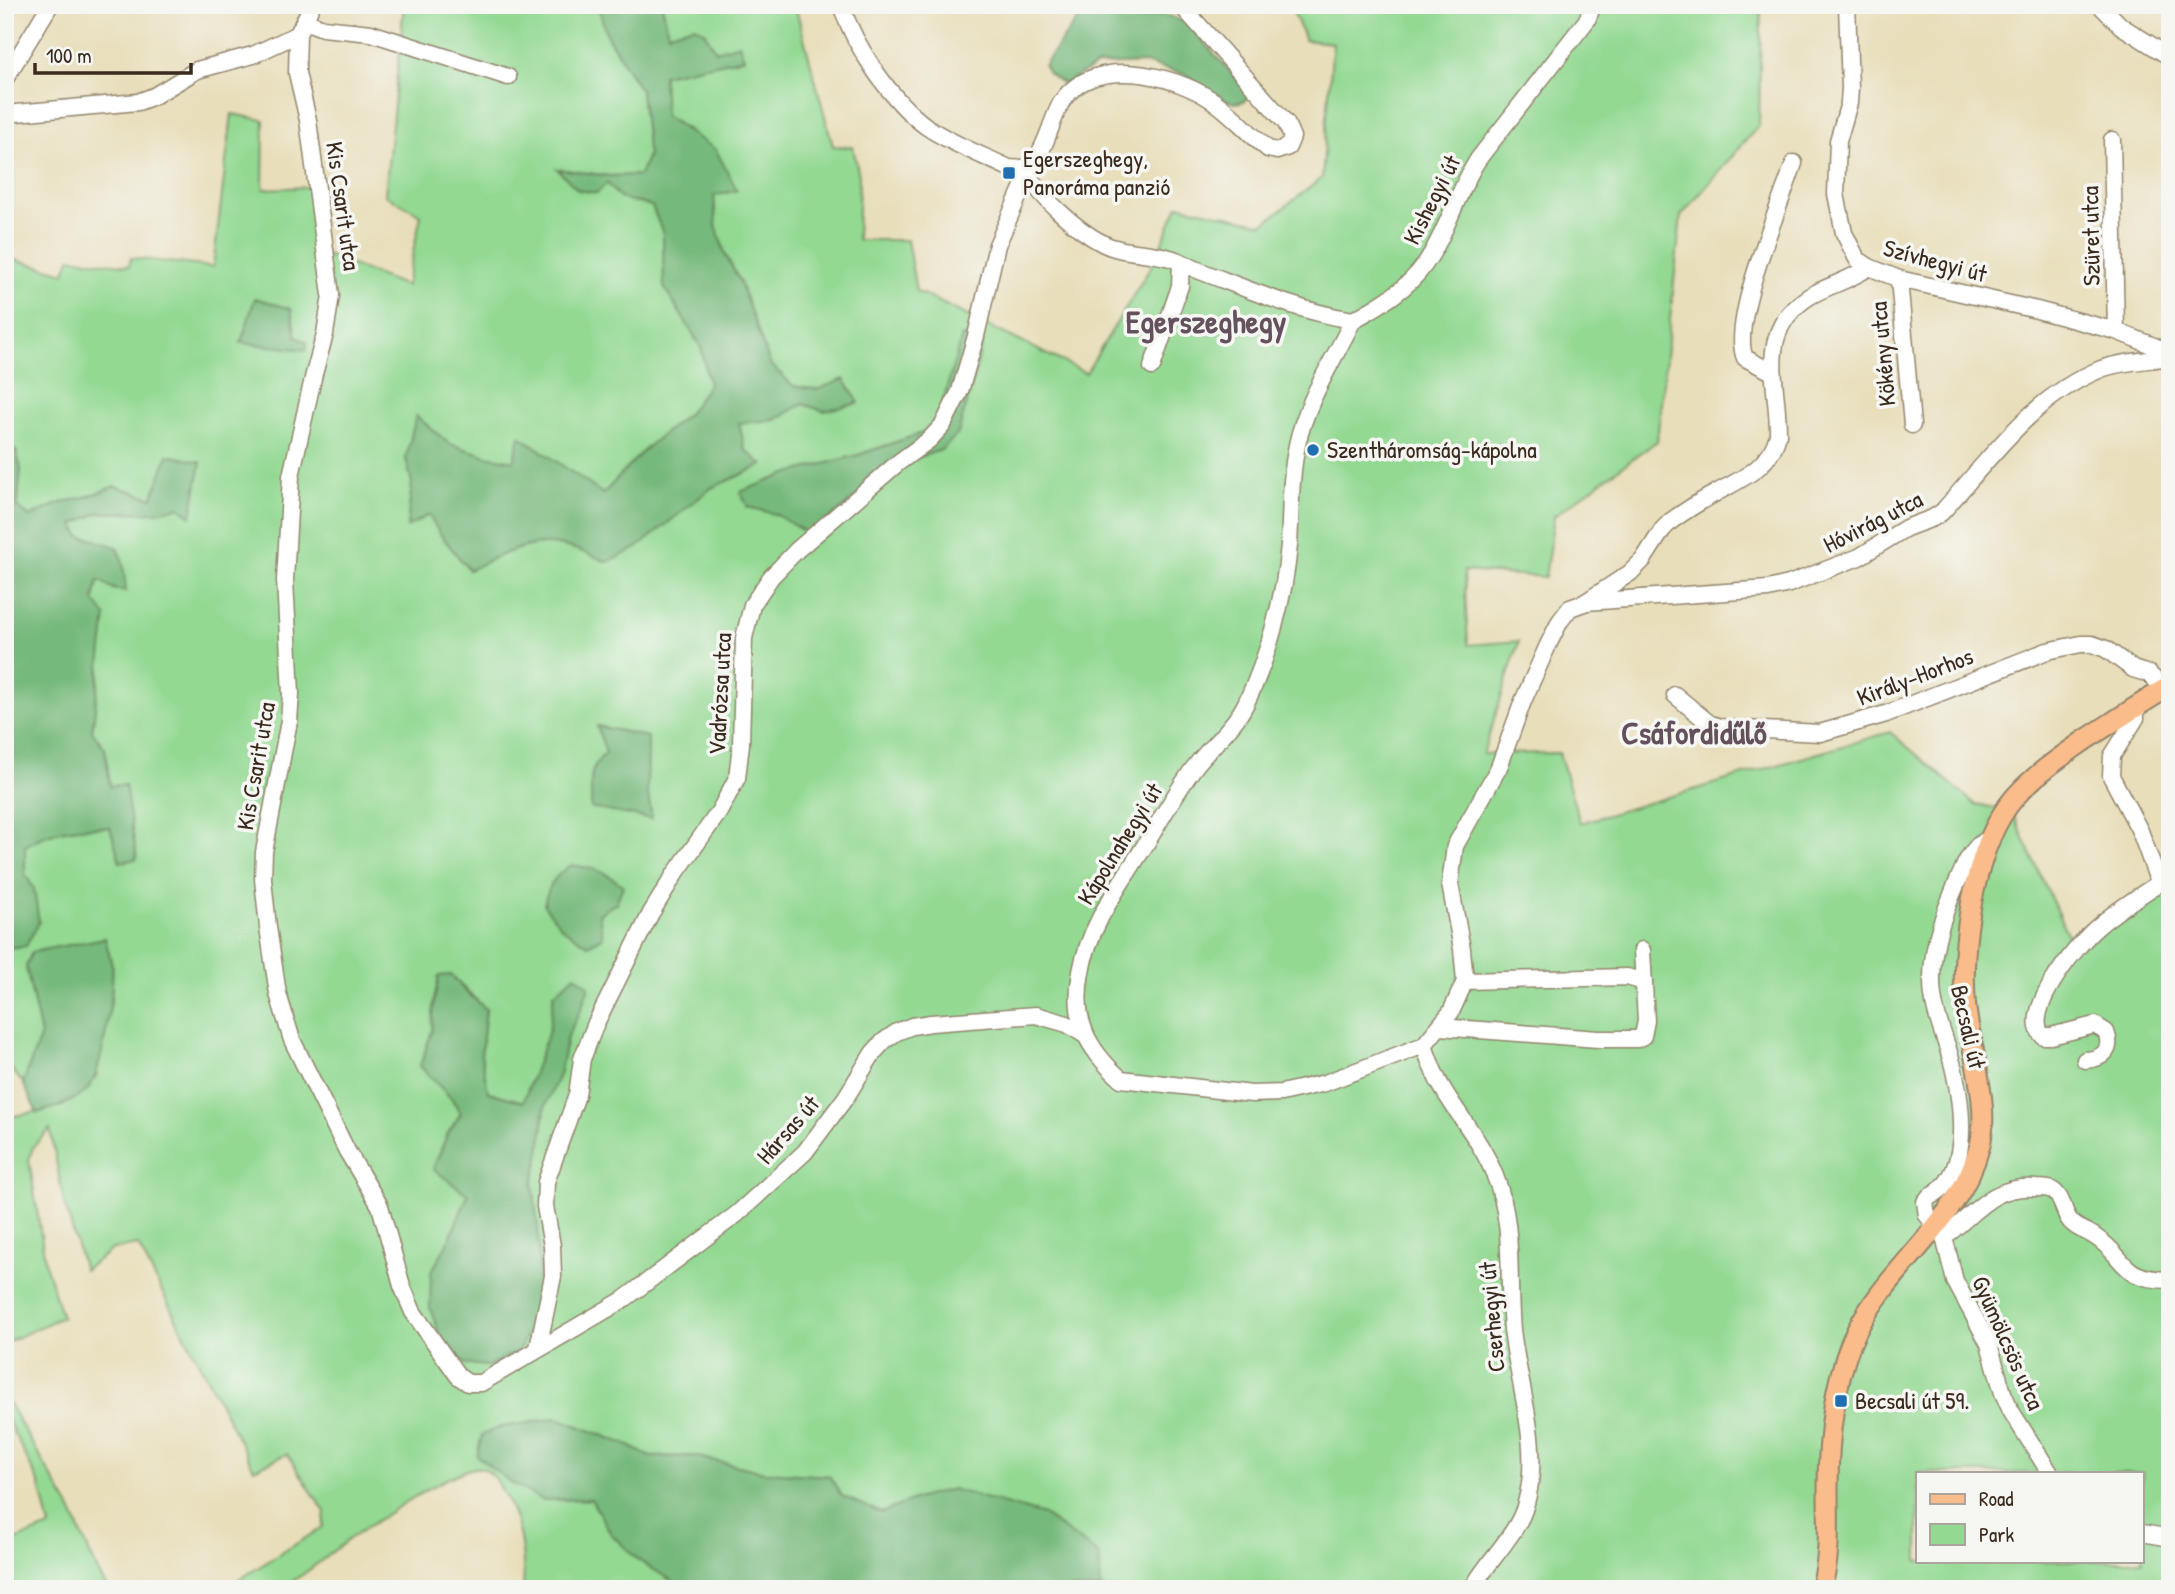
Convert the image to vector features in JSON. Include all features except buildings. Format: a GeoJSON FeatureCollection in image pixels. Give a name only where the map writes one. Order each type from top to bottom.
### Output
{"type":"FeatureCollection","features":[{"type":"Feature","properties":{"kind":"main road","name":"Becsali út"},"geometry":{"type":"LineString","coordinates":[[1821,1589],[1827,1562],[1830,1434],[1843,1368],[1860,1324],[1881,1294],[1940,1232],[1966,1181],[1981,1142],[1981,1104],[1965,1004],[1964,958],[1971,904],[1991,841],[2006,809],[2034,778],[2167,687]]}},
{"type":"Feature","properties":{"kind":"street"},"geometry":{"type":"LineString","coordinates":[[5,79],[50,5]]}},
{"type":"Feature","properties":{"kind":"street"},"geometry":{"type":"LineString","coordinates":[[301,28],[312,5]]}},
{"type":"Feature","properties":{"kind":"street"},"geometry":{"type":"LineString","coordinates":[[841,5],[849,26],[875,70],[912,114],[931,129],[1009,168],[1027,173],[1060,210],[1102,243],[1116,249],[1169,258],[1311,312],[1353,320]]}},
{"type":"Feature","properties":{"kind":"street","name":"Vadrózsa utca"},"geometry":{"type":"LineString","coordinates":[[538,1348],[553,1276],[552,1246],[545,1206],[546,1182],[577,1095],[582,1059],[596,1023],[651,914],[675,874],[719,812],[737,778],[741,744],[744,638],[752,605],[766,583],[797,550],[899,462],[929,440],[943,425],[960,391],[998,245],[1027,173],[1065,98],[1087,82],[1116,74],[1141,73],[1162,77],[1184,85],[1220,106],[1268,149],[1277,151],[1288,147],[1292,137],[1286,124],[1181,5]]}},
{"type":"Feature","properties":{"kind":"street","name":"Kishegyi út"},"geometry":{"type":"LineString","coordinates":[[1353,320],[1390,299],[1424,267],[1466,177],[1587,20],[1593,5]]}},
{"type":"Feature","properties":{"kind":"street","name":"Szívhegyi út"},"geometry":{"type":"LineString","coordinates":[[1847,5],[1850,88],[1835,162],[1836,194],[1848,244],[1857,259],[1868,267],[1899,279],[2116,331],[2159,348],[2169,358]]}},
{"type":"Feature","properties":{"kind":"street"},"geometry":{"type":"LineString","coordinates":[[2100,5],[2122,26],[2170,57]]}},
{"type":"Feature","properties":{"kind":"street"},"geometry":{"type":"LineString","coordinates":[[5,114],[138,102],[154,96],[197,70],[253,55],[301,28],[371,33],[508,77]]}},
{"type":"Feature","properties":{"kind":"street","name":"Kis Csarit utca"},"geometry":{"type":"LineString","coordinates":[[301,28],[297,73],[308,120],[331,295],[325,334],[291,476],[285,580],[291,694],[289,721],[266,838],[263,879],[278,994],[292,1040],[347,1151],[380,1206],[402,1286],[413,1312],[449,1364],[458,1376],[468,1383],[481,1383],[538,1348]]}},
{"type":"Feature","properties":{"kind":"street","name":"Szüret utca"},"geometry":{"type":"LineString","coordinates":[[2112,140],[2116,331]]}},
{"type":"Feature","properties":{"kind":"street"},"geometry":{"type":"LineString","coordinates":[[1772,373],[1745,358],[1741,349],[1742,337],[1755,273],[1794,163]]}},
{"type":"Feature","properties":{"kind":"street"},"geometry":{"type":"LineString","coordinates":[[1153,367],[1180,286],[1181,263]]}},
{"type":"Feature","properties":{"kind":"street","name":"Kápolnahegyi út"},"geometry":{"type":"LineString","coordinates":[[1353,320],[1305,416],[1293,471],[1289,545],[1282,596],[1259,673],[1245,706],[1192,770],[1091,935],[1080,974],[1083,1034],[1106,1066],[1121,1079],[1252,1094],[1307,1088],[1424,1045],[1451,1013],[1465,981],[1450,884],[1455,846],[1499,767],[1523,701],[1560,621],[1570,607],[1584,603],[1637,567],[1671,521],[1740,481],[1767,459],[1776,445],[1778,435],[1772,373],[1774,343],[1790,314],[1808,297],[1858,275],[1868,267]]}},
{"type":"Feature","properties":{"kind":"street","name":"Kökény utca"},"geometry":{"type":"LineString","coordinates":[[1899,279],[1912,425]]}},
{"type":"Feature","properties":{"kind":"street","name":"Hóvirág utca"},"geometry":{"type":"LineString","coordinates":[[1584,603],[1744,592],[1789,584],[1829,570],[1859,557],[1906,528],[1942,512],[1995,449],[2022,422],[2071,386],[2103,368],[2169,358]]}},
{"type":"Feature","properties":{"kind":"street","name":"Király-Horhos"},"geometry":{"type":"LineString","coordinates":[[1675,695],[1710,724],[1725,728],[1820,733],[1886,714],[2047,651],[2081,644],[2092,644],[2106,649],[2133,669],[2149,674],[2167,687]]}},
{"type":"Feature","properties":{"kind":"street"},"geometry":{"type":"LineString","coordinates":[[2085,1060],[2101,1057],[2107,1051],[2109,1040],[2106,1032],[2095,1026],[2051,1037],[2043,1036],[2037,1026],[2040,1007],[2068,958],[2094,930],[2164,882],[2111,776],[2112,756],[2136,718],[2136,706]]}},
{"type":"Feature","properties":{"kind":"street","name":"Becsali út"},"geometry":{"type":"LineString","coordinates":[[1940,1232],[1927,1215],[1926,1202],[1928,1197],[1936,1194],[1949,1180],[1959,1151],[1960,1124],[1955,1073],[1936,1015],[1932,964],[1945,911],[1967,860],[1982,842],[1991,841]]}},
{"type":"Feature","properties":{"kind":"street"},"geometry":{"type":"LineString","coordinates":[[1440,1027],[1598,1039],[1637,1039],[1643,1036],[1646,1021],[1642,950]]}},
{"type":"Feature","properties":{"kind":"street"},"geometry":{"type":"LineString","coordinates":[[1465,981],[1627,977],[1644,982]]}},
{"type":"Feature","properties":{"kind":"street","name":"Hársas út"},"geometry":{"type":"LineString","coordinates":[[538,1348],[623,1300],[764,1191],[805,1152],[846,1097],[873,1053],[897,1032],[931,1023],[1036,1015],[1060,1021],[1083,1034]]}},
{"type":"Feature","properties":{"kind":"street","name":"Cserhegyi út"},"geometry":{"type":"LineString","coordinates":[[1424,1045],[1442,1088],[1489,1161],[1504,1201],[1508,1227],[1512,1325],[1531,1450],[1526,1506],[1511,1533],[1472,1589]]}},
{"type":"Feature","properties":{"kind":"street"},"geometry":{"type":"LineString","coordinates":[[1940,1232],[2003,1192],[2030,1187],[2052,1189],[2070,1221],[2096,1236],[2131,1272],[2145,1278],[2170,1280]]}},
{"type":"Feature","properties":{"kind":"street","name":"Gyümölcsös utca"},"geometry":{"type":"LineString","coordinates":[[1940,1232],[1955,1281],[1989,1344],[2007,1402],[2049,1472]]}},
{"type":"Feature","properties":{"kind":"street"},"geometry":{"type":"LineString","coordinates":[[2144,1533],[2170,1538]]}},
{"type":"Feature","properties":{"kind":"green space"},"geometry":{"type":"Polygon","coordinates":[[[404,5],[598,5],[607,36],[641,91],[648,155],[640,175],[609,176],[559,169],[607,183],[620,198],[652,206],[663,234],[664,287],[701,347],[709,384],[689,413],[645,449],[603,494],[521,437],[514,461],[490,457],[450,444],[406,458],[412,483],[407,526],[429,515],[440,534],[469,570],[515,550],[543,544],[568,547],[608,562],[676,516],[711,488],[763,465],[745,450],[739,423],[774,420],[803,404],[824,411],[817,390],[793,386],[770,364],[739,280],[725,254],[716,225],[714,196],[736,190],[690,131],[665,116],[662,75],[744,58],[716,51],[704,31],[668,33],[662,5],[795,5],[833,146],[853,147],[859,176],[857,240],[907,240],[916,291],[1086,373],[1155,260],[1178,205],[1263,224],[1322,178],[1333,43],[1305,40],[1294,13],[1294,5],[1761,5],[1759,125],[1681,216],[1657,441],[1554,516],[1545,577],[1464,571],[1468,645],[1519,641],[1483,754],[1559,753],[1580,823],[1890,732],[1976,805],[2012,812],[2068,936],[2170,874],[2170,1589],[1101,1589],[1099,1555],[1043,1515],[1002,1504],[919,1498],[881,1513],[841,1496],[829,1476],[764,1472],[693,1456],[650,1457],[625,1444],[557,1418],[497,1428],[542,1500],[591,1499],[611,1534],[638,1560],[686,1589],[523,1589],[518,1529],[496,1480],[482,1468],[456,1474],[417,1495],[282,1587],[263,1590],[224,1589],[323,1527],[325,1512],[287,1454],[254,1469],[138,1245],[113,1249],[84,1270],[64,1202],[50,1129],[33,1147],[29,1160],[46,1267],[62,1317],[5,1343],[5,1118],[63,1106],[96,1077],[111,1003],[112,966],[60,948],[32,952],[26,967],[41,1035],[23,1083],[5,1062],[5,948],[26,946],[34,889],[25,874],[25,846],[46,835],[66,830],[110,827],[120,861],[137,858],[124,785],[110,786],[105,749],[92,732],[100,670],[94,600],[98,579],[114,589],[96,539],[78,536],[74,524],[98,513],[156,512],[179,507],[201,463],[152,498],[115,486],[57,504],[30,517],[17,507],[21,469],[16,451],[5,446],[5,257],[65,273],[70,258],[129,266],[131,258],[213,267],[232,114],[264,120],[263,189],[311,187],[313,250],[406,286],[421,215],[385,195],[404,5]],[[937,421],[922,433],[858,455],[748,507],[775,514],[810,535],[937,421]],[[598,726],[606,753],[593,771],[592,793],[652,819],[647,790],[648,737],[598,726]],[[451,975],[434,1001],[432,1031],[420,1066],[451,1098],[461,1113],[447,1135],[452,1183],[469,1195],[431,1273],[441,1338],[465,1364],[488,1366],[540,1284],[533,1183],[540,1152],[545,1106],[559,1075],[567,1037],[582,1007],[554,994],[549,1031],[524,1102],[488,1092],[481,1055],[486,1009],[451,975]]]}},
{"type":"Feature","properties":{"kind":"green space"},"geometry":{"type":"Polygon","coordinates":[[[598,5],[662,5],[668,33],[694,26],[704,31],[716,51],[739,44],[744,58],[663,75],[665,116],[716,150],[737,190],[714,196],[716,225],[725,254],[739,280],[770,364],[793,386],[817,390],[844,379],[859,403],[824,411],[803,404],[774,420],[739,423],[745,450],[763,465],[711,488],[637,548],[608,562],[568,547],[543,544],[515,550],[469,570],[440,534],[429,515],[407,527],[412,483],[406,458],[416,416],[450,444],[490,457],[514,461],[520,436],[603,494],[645,449],[689,413],[709,384],[701,347],[664,287],[663,234],[652,206],[620,198],[607,183],[597,193],[578,190],[557,169],[609,176],[640,175],[648,155],[641,91],[607,36],[598,5]]]}},
{"type":"Feature","properties":{"kind":"green space"},"geometry":{"type":"Polygon","coordinates":[[[1096,8],[1170,16],[1187,23],[1250,94],[1244,101],[1235,103],[1225,100],[1186,75],[1145,63],[1097,65],[1064,84],[1048,73],[1044,65],[1076,21],[1096,8]]]}},
{"type":"Feature","properties":{"kind":"green space"},"geometry":{"type":"Polygon","coordinates":[[[255,298],[291,309],[296,337],[307,342],[306,350],[241,343],[255,298]]]}},
{"type":"Feature","properties":{"kind":"green space"},"geometry":{"type":"Polygon","coordinates":[[[962,336],[983,342],[958,434],[941,450],[894,465],[810,535],[775,514],[748,507],[740,492],[789,473],[858,455],[923,433],[937,421],[962,336]]]}},
{"type":"Feature","properties":{"kind":"green space"},"geometry":{"type":"Polygon","coordinates":[[[5,446],[16,451],[21,469],[17,507],[30,517],[57,504],[115,486],[152,498],[168,455],[201,462],[191,516],[179,507],[156,512],[98,513],[74,524],[79,536],[117,547],[123,562],[126,591],[114,589],[98,580],[94,600],[106,616],[92,732],[105,748],[110,786],[125,785],[137,859],[120,862],[110,827],[66,830],[46,835],[25,846],[25,874],[34,889],[39,922],[26,946],[5,948],[5,446]]]}},
{"type":"Feature","properties":{"kind":"green space"},"geometry":{"type":"Polygon","coordinates":[[[597,726],[648,737],[647,790],[652,819],[591,808],[593,772],[606,753],[597,726]]]}},
{"type":"Feature","properties":{"kind":"green space"},"geometry":{"type":"Polygon","coordinates":[[[571,865],[599,871],[623,886],[616,903],[599,914],[603,937],[588,945],[562,928],[544,905],[553,882],[571,865]]]}},
{"type":"Feature","properties":{"kind":"green space"},"geometry":{"type":"Polygon","coordinates":[[[105,938],[112,965],[111,992],[102,1051],[92,1083],[75,1099],[37,1113],[23,1083],[41,1035],[26,967],[32,952],[105,938]]]}},
{"type":"Feature","properties":{"kind":"green space"},"geometry":{"type":"Polygon","coordinates":[[[451,975],[486,1009],[481,1055],[488,1092],[523,1102],[549,1031],[554,994],[575,975],[589,986],[567,1037],[559,1075],[545,1106],[540,1152],[533,1183],[540,1284],[532,1324],[518,1352],[488,1366],[465,1364],[441,1338],[430,1308],[431,1273],[449,1240],[468,1195],[433,1169],[447,1135],[461,1113],[451,1098],[420,1066],[432,1031],[439,976],[451,975]]]}},
{"type":"Feature","properties":{"kind":"green space"},"geometry":{"type":"Polygon","coordinates":[[[5,1397],[71,1510],[108,1589],[5,1589],[5,1544],[50,1527],[40,1485],[5,1415],[5,1397]]]}},
{"type":"Feature","properties":{"kind":"green space"},"geometry":{"type":"Polygon","coordinates":[[[557,1418],[625,1444],[650,1457],[693,1456],[764,1472],[829,1476],[842,1496],[881,1513],[952,1489],[1044,1515],[1099,1555],[1101,1589],[686,1589],[638,1560],[611,1534],[591,1499],[542,1500],[510,1482],[477,1456],[482,1435],[497,1428],[557,1418]]]}},
{"type":"Feature","properties":{"kind":"place","name":"Egerszeghegy, Panoráma panzió"},"geometry":{"type":"Point","coordinates":[1009,173]}},
{"type":"Feature","properties":{"kind":"place","name":"Szentháromság-kápolna"},"geometry":{"type":"Point","coordinates":[1313,450]}},
{"type":"Feature","properties":{"kind":"place","name":"Becsali út 59."},"geometry":{"type":"Point","coordinates":[1841,1401]}},
{"type":"Feature","properties":{"kind":"district","name":"Egerszeghegy"},"geometry":{"type":"Point","coordinates":[1206,322]}},
{"type":"Feature","properties":{"kind":"district","name":"Csáfordidűlő"},"geometry":{"type":"Point","coordinates":[1694,733]}}]}
